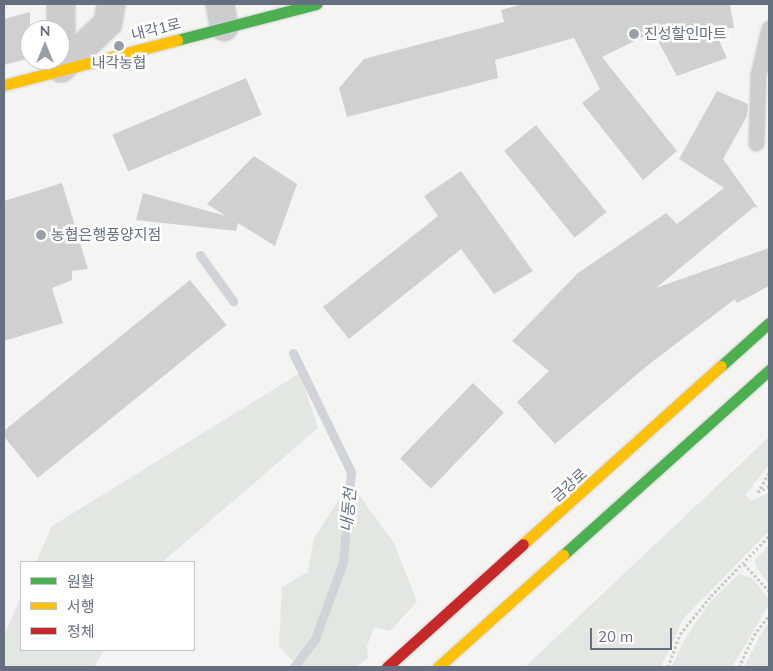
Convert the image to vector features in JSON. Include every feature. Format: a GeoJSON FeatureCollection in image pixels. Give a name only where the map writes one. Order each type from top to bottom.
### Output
{"type":"FeatureCollection","features":[{"type":"Feature","properties":{"kind":"main road","name":"내각1로"},"geometry":{"type":"LineString","coordinates":[[70,65],[222,15],[316,4]]}},
{"type":"Feature","properties":{"kind":"main road","name":"내각1로"},"geometry":{"type":"LineString","coordinates":[[4,85],[54,70]]}},
{"type":"Feature","properties":{"kind":"main road","name":"금강로"},"geometry":{"type":"LineString","coordinates":[[387,667],[769,323]]}},
{"type":"Feature","properties":{"kind":"main road"},"geometry":{"type":"LineString","coordinates":[[438,667],[769,370]]}},
{"type":"Feature","properties":{"kind":"street"},"geometry":{"type":"LineString","coordinates":[[61,4],[61,20]]}},
{"type":"Feature","properties":{"kind":"street"},"geometry":{"type":"LineString","coordinates":[[70,60],[108,24],[111,4]]}},
{"type":"Feature","properties":{"kind":"lane"},"geometry":{"type":"LineString","coordinates":[[756,144],[758,75],[769,28]]}},
{"type":"Feature","properties":{"kind":"path"},"geometry":{"type":"LineString","coordinates":[[769,473],[758,492],[769,486]]}},
{"type":"Feature","properties":{"kind":"path"},"geometry":{"type":"LineString","coordinates":[[668,667],[680,634],[711,596],[769,536]]}},
{"type":"Feature","properties":{"kind":"path"},"geometry":{"type":"LineString","coordinates":[[744,564],[769,591]]}},
{"type":"Feature","properties":{"kind":"path"},"geometry":{"type":"LineString","coordinates":[[739,667],[754,635],[769,615]]}},
{"type":"Feature","properties":{"kind":"shaded area"},"geometry":{"type":"Polygon","coordinates":[[[300,373],[318,428],[163,561],[36,561],[52,526],[300,373]]]}},
{"type":"Feature","properties":{"kind":"shaded area"},"geometry":{"type":"Polygon","coordinates":[[[769,437],[769,465],[745,495],[751,501],[769,493],[769,531],[683,619],[661,667],[525,667],[769,437]]]}},
{"type":"Feature","properties":{"kind":"shaded area"},"geometry":{"type":"Polygon","coordinates":[[[350,483],[394,543],[417,602],[390,631],[374,627],[367,646],[368,658],[356,667],[298,667],[279,646],[282,587],[308,572],[314,538],[350,483]]]}},
{"type":"Feature","properties":{"kind":"shaded area"},"geometry":{"type":"Polygon","coordinates":[[[769,545],[769,585],[755,565],[755,560],[769,545]]]}},
{"type":"Feature","properties":{"kind":"shaded area"},"geometry":{"type":"Polygon","coordinates":[[[739,574],[752,578],[768,598],[768,606],[732,667],[671,667],[685,639],[709,603],[739,574]]]}},
{"type":"Feature","properties":{"kind":"shaded area"},"geometry":{"type":"Polygon","coordinates":[[[20,598],[20,651],[103,651],[94,667],[4,667],[4,636],[20,598]]]}},
{"type":"Feature","properties":{"kind":"shaded area"},"geometry":{"type":"Polygon","coordinates":[[[769,622],[769,667],[744,667],[763,630],[769,622]]]}},
{"type":"Feature","properties":{"kind":"building"},"geometry":{"type":"Polygon","coordinates":[[[523,4],[730,4],[734,28],[714,29],[727,58],[677,76],[653,32],[602,57],[677,151],[643,180],[582,103],[600,89],[574,38],[495,60],[498,78],[347,117],[339,88],[364,59],[504,22],[501,10],[523,4]]]}},
{"type":"Feature","properties":{"kind":"building"},"geometry":{"type":"Polygon","coordinates":[[[30,12],[30,20],[20,20],[20,61],[4,65],[4,19],[30,12]]]}},
{"type":"Feature","properties":{"kind":"building"},"geometry":{"type":"Polygon","coordinates":[[[246,78],[262,115],[128,171],[113,135],[246,78]]]}},
{"type":"Feature","properties":{"kind":"building"},"geometry":{"type":"Polygon","coordinates":[[[717,91],[748,104],[747,116],[723,159],[758,208],[754,207],[656,288],[769,248],[769,286],[737,303],[735,299],[648,365],[555,444],[517,402],[549,371],[512,341],[578,273],[666,213],[677,224],[724,188],[679,159],[717,91]]]}},
{"type":"Feature","properties":{"kind":"building"},"geometry":{"type":"Polygon","coordinates":[[[536,125],[606,212],[575,238],[504,151],[536,125]]]}},
{"type":"Feature","properties":{"kind":"building"},"geometry":{"type":"Polygon","coordinates":[[[254,156],[297,184],[275,246],[238,223],[236,231],[136,220],[143,193],[226,216],[207,204],[254,156]]]}},
{"type":"Feature","properties":{"kind":"building"},"geometry":{"type":"Polygon","coordinates":[[[461,171],[533,271],[494,294],[461,249],[349,339],[323,307],[438,216],[424,196],[461,171]]]}},
{"type":"Feature","properties":{"kind":"building","name":"농협은행풍양지점"},"geometry":{"type":"Polygon","coordinates":[[[62,183],[88,269],[72,271],[72,280],[52,288],[63,323],[4,341],[4,201],[62,183]]]}},
{"type":"Feature","properties":{"kind":"building"},"geometry":{"type":"Polygon","coordinates":[[[190,280],[227,325],[38,478],[4,436],[4,431],[190,280]]]}},
{"type":"Feature","properties":{"kind":"building"},"geometry":{"type":"Polygon","coordinates":[[[473,383],[504,413],[431,488],[400,459],[473,383]]]}},
{"type":"Feature","properties":{"kind":"waterway","name":"내동천"},"geometry":{"type":"LineString","coordinates":[[200,255],[233,301]]}},
{"type":"Feature","properties":{"kind":"waterway","name":"내동천"},"geometry":{"type":"LineString","coordinates":[[293,353],[351,472],[343,562],[315,639],[294,667]]}},
{"type":"Feature","properties":{"kind":"traffic: fast"},"geometry":{"type":"LineString","coordinates":[[177,40],[316,4]]}},
{"type":"Feature","properties":{"kind":"traffic: fast"},"geometry":{"type":"LineString","coordinates":[[721,366],[769,323]]}},
{"type":"Feature","properties":{"kind":"traffic: fast"},"geometry":{"type":"LineString","coordinates":[[563,555],[769,370]]}},
{"type":"Feature","properties":{"kind":"traffic: slow"},"geometry":{"type":"LineString","coordinates":[[4,85],[177,40]]}},
{"type":"Feature","properties":{"kind":"traffic: slow"},"geometry":{"type":"LineString","coordinates":[[523,544],[721,366]]}},
{"type":"Feature","properties":{"kind":"traffic: slow"},"geometry":{"type":"LineString","coordinates":[[438,667],[563,555]]}},
{"type":"Feature","properties":{"kind":"traffic: jam"},"geometry":{"type":"LineString","coordinates":[[387,667],[523,544]]}},
{"type":"Feature","properties":{"kind":"place","name":"진성할인마트"},"geometry":{"type":"Point","coordinates":[634,34]}},
{"type":"Feature","properties":{"kind":"place","name":"내각농협"},"geometry":{"type":"Point","coordinates":[119,46]}},
{"type":"Feature","properties":{"kind":"place","name":"농협은행풍양지점"},"geometry":{"type":"Point","coordinates":[41,235]}}]}
